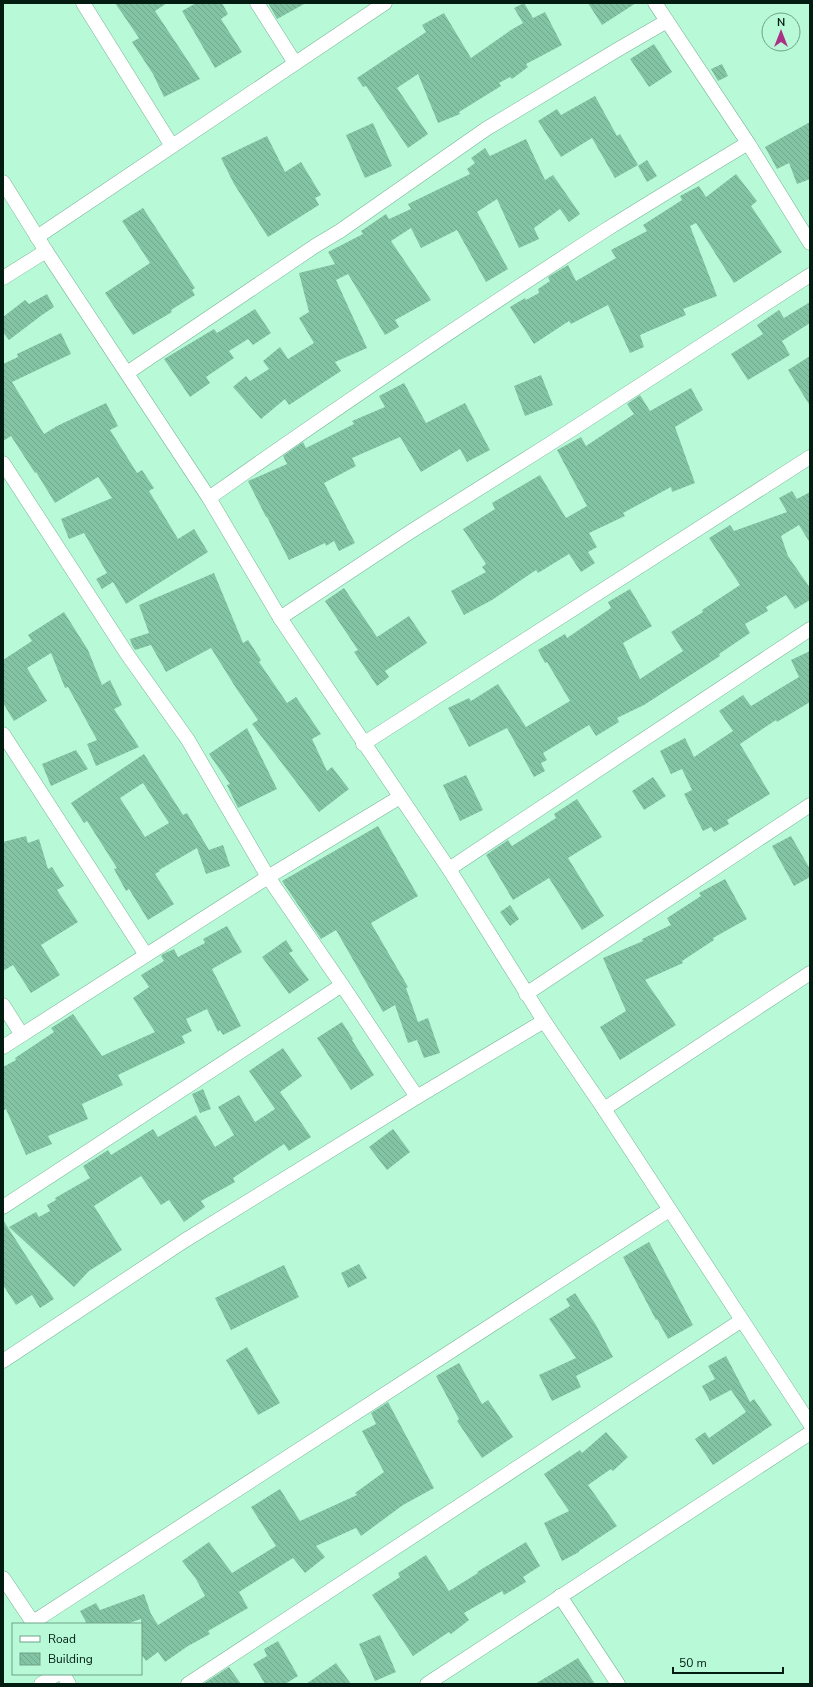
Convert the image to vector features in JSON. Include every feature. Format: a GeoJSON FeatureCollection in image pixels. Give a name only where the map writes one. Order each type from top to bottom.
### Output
{"type":"FeatureCollection","features":[{"type":"Feature","properties":{"kind":"street"},"geometry":{"type":"LineString","coordinates":[[82,3],[172,146]]}},
{"type":"Feature","properties":{"kind":"street"},"geometry":{"type":"LineString","coordinates":[[257,3],[295,63]]}},
{"type":"Feature","properties":{"kind":"street"},"geometry":{"type":"LineString","coordinates":[[37,237],[385,3]]}},
{"type":"Feature","properties":{"kind":"street"},"geometry":{"type":"LineString","coordinates":[[655,3],[748,143],[810,242]]}},
{"type":"Feature","properties":{"kind":"street"},"geometry":{"type":"LineString","coordinates":[[127,374],[315,246],[340,231],[486,129],[667,21]]}},
{"type":"Feature","properties":{"kind":"street"},"geometry":{"type":"LineString","coordinates":[[209,498],[335,409],[469,320],[605,231],[748,143]]}},
{"type":"Feature","properties":{"kind":"street"},"geometry":{"type":"LineString","coordinates":[[3,182],[46,251],[209,498],[280,618],[363,744],[449,869],[526,994],[604,1109],[810,1424]]}},
{"type":"Feature","properties":{"kind":"street"},"geometry":{"type":"LineString","coordinates":[[3,278],[46,251]]}},
{"type":"Feature","properties":{"kind":"street"},"geometry":{"type":"LineString","coordinates":[[280,618],[410,532],[555,441],[810,275]]}},
{"type":"Feature","properties":{"kind":"street"},"geometry":{"type":"LineString","coordinates":[[363,744],[810,457]]}},
{"type":"Feature","properties":{"kind":"street"},"geometry":{"type":"LineString","coordinates":[[3,463],[127,654],[188,740],[268,877],[417,1097]]}},
{"type":"Feature","properties":{"kind":"street"},"geometry":{"type":"LineString","coordinates":[[449,869],[810,629]]}},
{"type":"Feature","properties":{"kind":"street"},"geometry":{"type":"LineString","coordinates":[[3,734],[146,955]]}},
{"type":"Feature","properties":{"kind":"street"},"geometry":{"type":"LineString","coordinates":[[3,1047],[268,877],[400,797]]}},
{"type":"Feature","properties":{"kind":"street"},"geometry":{"type":"LineString","coordinates":[[526,994],[810,805]]}},
{"type":"Feature","properties":{"kind":"street"},"geometry":{"type":"LineString","coordinates":[[604,1109],[810,973]]}},
{"type":"Feature","properties":{"kind":"street"},"geometry":{"type":"LineString","coordinates":[[3,1207],[342,985]]}},
{"type":"Feature","properties":{"kind":"street"},"geometry":{"type":"LineString","coordinates":[[3,1005],[22,1034]]}},
{"type":"Feature","properties":{"kind":"street"},"geometry":{"type":"LineString","coordinates":[[3,1361],[184,1241],[417,1097],[544,1021]]}},
{"type":"Feature","properties":{"kind":"street"},"geometry":{"type":"LineString","coordinates":[[3,1578],[33,1623],[669,1210]]}},
{"type":"Feature","properties":{"kind":"street"},"geometry":{"type":"LineString","coordinates":[[188,1684],[742,1320]]}},
{"type":"Feature","properties":{"kind":"street"},"geometry":{"type":"LineString","coordinates":[[436,1682],[560,1596],[810,1433]]}},
{"type":"Feature","properties":{"kind":"street"},"geometry":{"type":"LineString","coordinates":[[560,1596],[618,1684]]}},
{"type":"Feature","properties":{"kind":"street"},"geometry":{"type":"LineString","coordinates":[[41,1684],[55,1675]]}},
{"type":"Feature","properties":{"kind":"street"},"geometry":{"type":"LineString","coordinates":[[64,1675],[69,1684]]}},
{"type":"Feature","properties":{"kind":"building"},"geometry":{"type":"Polygon","coordinates":[[[115,3],[167,3],[155,11],[200,79],[164,97],[153,74],[132,42],[139,38],[115,3]]]}},
{"type":"Feature","properties":{"kind":"building"},"geometry":{"type":"Polygon","coordinates":[[[196,3],[222,3],[228,14],[221,19],[242,52],[215,68],[182,11],[196,3]]]}},
{"type":"Feature","properties":{"kind":"building"},"geometry":{"type":"Polygon","coordinates":[[[268,3],[306,3],[277,19],[268,3]]]}},
{"type":"Feature","properties":{"kind":"building"},"geometry":{"type":"Polygon","coordinates":[[[524,3],[533,18],[545,12],[562,45],[526,64],[528,67],[512,79],[510,77],[499,83],[501,86],[459,112],[460,114],[438,123],[418,74],[397,88],[428,134],[408,148],[366,86],[363,87],[357,78],[426,32],[422,25],[444,13],[471,58],[523,23],[514,8],[524,3]]]}},
{"type":"Feature","properties":{"kind":"building"},"geometry":{"type":"Polygon","coordinates":[[[588,3],[636,3],[602,25],[588,3]]]}},
{"type":"Feature","properties":{"kind":"building"},"geometry":{"type":"Polygon","coordinates":[[[654,44],[672,72],[649,87],[630,59],[654,44]]]}},
{"type":"Feature","properties":{"kind":"building"},"geometry":{"type":"Polygon","coordinates":[[[722,64],[728,76],[718,81],[711,69],[722,64]]]}},
{"type":"Feature","properties":{"kind":"building"},"geometry":{"type":"Polygon","coordinates":[[[595,96],[617,136],[620,134],[638,165],[615,178],[592,138],[561,157],[538,121],[557,109],[561,115],[595,96]]]}},
{"type":"Feature","properties":{"kind":"building"},"geometry":{"type":"Polygon","coordinates":[[[810,122],[810,179],[797,184],[789,163],[777,169],[765,147],[810,122]]]}},
{"type":"Feature","properties":{"kind":"building"},"geometry":{"type":"Polygon","coordinates":[[[373,123],[392,166],[365,178],[346,135],[373,123]]]}},
{"type":"Feature","properties":{"kind":"building"},"geometry":{"type":"Polygon","coordinates":[[[267,136],[285,172],[301,162],[321,195],[315,198],[319,205],[268,237],[234,184],[221,158],[267,136]]]}},
{"type":"Feature","properties":{"kind":"building"},"geometry":{"type":"Polygon","coordinates":[[[526,139],[545,180],[553,175],[580,214],[569,222],[560,209],[534,228],[539,239],[519,248],[497,199],[477,212],[508,269],[486,282],[457,230],[421,248],[411,228],[391,241],[431,300],[395,320],[399,327],[385,335],[348,274],[336,280],[367,348],[335,362],[341,371],[289,405],[285,399],[261,419],[233,387],[246,376],[250,381],[269,369],[263,361],[280,347],[288,359],[314,343],[299,318],[309,312],[299,273],[335,264],[328,252],[363,234],[361,231],[386,214],[389,219],[411,209],[408,204],[470,174],[467,169],[475,163],[471,158],[485,148],[490,156],[526,139]]]}},
{"type":"Feature","properties":{"kind":"building"},"geometry":{"type":"Polygon","coordinates":[[[647,160],[657,176],[647,182],[638,166],[647,160]]]}},
{"type":"Feature","properties":{"kind":"building"},"geometry":{"type":"Polygon","coordinates":[[[736,174],[757,201],[751,206],[782,252],[734,283],[696,223],[690,226],[717,296],[683,309],[686,315],[640,335],[644,347],[630,353],[608,305],[571,324],[569,321],[534,344],[510,307],[525,298],[526,300],[539,293],[538,289],[550,281],[548,277],[568,265],[576,281],[616,258],[611,250],[647,231],[643,225],[682,200],[680,196],[699,186],[706,197],[736,174]]]}},
{"type":"Feature","properties":{"kind":"building"},"geometry":{"type":"Polygon","coordinates":[[[143,208],[195,288],[192,290],[195,295],[171,310],[172,312],[133,335],[105,293],[150,263],[122,221],[143,208]]]}},
{"type":"Feature","properties":{"kind":"building"},"geometry":{"type":"Polygon","coordinates":[[[47,294],[54,307],[9,340],[3,332],[3,317],[25,300],[29,304],[47,294]]]}},
{"type":"Feature","properties":{"kind":"building"},"geometry":{"type":"Polygon","coordinates":[[[810,302],[810,323],[782,341],[790,355],[748,380],[731,354],[763,334],[757,325],[779,310],[784,318],[810,302]]]}},
{"type":"Feature","properties":{"kind":"building"},"geometry":{"type":"Polygon","coordinates":[[[255,309],[271,333],[253,345],[248,339],[229,351],[234,358],[206,377],[210,383],[190,397],[164,359],[214,329],[217,333],[255,309]]]}},
{"type":"Feature","properties":{"kind":"building"},"geometry":{"type":"Polygon","coordinates":[[[61,333],[71,354],[12,382],[44,434],[57,426],[106,403],[118,426],[110,430],[137,473],[142,470],[154,488],[149,491],[178,539],[194,529],[208,552],[126,604],[113,582],[102,589],[96,579],[107,573],[84,533],[69,539],[61,519],[112,498],[98,477],[55,503],[11,436],[3,441],[3,364],[18,357],[17,354],[61,333]]]}},
{"type":"Feature","properties":{"kind":"building"},"geometry":{"type":"Polygon","coordinates":[[[810,356],[810,406],[788,370],[810,356]]]}},
{"type":"Feature","properties":{"kind":"building"},"geometry":{"type":"Polygon","coordinates":[[[541,375],[553,405],[525,416],[514,386],[541,375]]]}},
{"type":"Feature","properties":{"kind":"building"},"geometry":{"type":"Polygon","coordinates":[[[404,383],[426,423],[465,403],[490,450],[467,462],[460,449],[421,472],[400,437],[352,458],[356,466],[324,483],[355,543],[339,551],[334,541],[326,546],[325,543],[289,560],[248,481],[287,464],[283,456],[303,442],[306,448],[354,424],[352,421],[385,407],[379,396],[404,383]]]}},
{"type":"Feature","properties":{"kind":"building"},"geometry":{"type":"Polygon","coordinates":[[[691,388],[703,410],[675,427],[695,483],[672,492],[671,487],[623,513],[625,516],[589,533],[597,547],[588,552],[595,563],[581,572],[569,554],[538,573],[536,570],[492,600],[464,615],[451,591],[486,572],[482,567],[486,564],[463,529],[495,509],[492,503],[540,475],[566,518],[587,506],[557,450],[581,437],[586,446],[634,414],[627,404],[640,395],[650,411],[691,388]]]}},
{"type":"Feature","properties":{"kind":"building"},"geometry":{"type":"Polygon","coordinates":[[[792,491],[797,499],[810,492],[810,543],[799,525],[781,536],[788,556],[810,588],[810,600],[795,609],[786,595],[766,607],[768,611],[745,624],[750,633],[719,654],[720,656],[644,705],[617,718],[619,722],[596,736],[589,725],[543,753],[547,760],[541,763],[545,771],[534,777],[507,728],[469,747],[448,708],[469,698],[471,701],[498,684],[526,727],[570,701],[547,662],[545,663],[538,650],[565,634],[567,638],[611,608],[608,602],[630,589],[652,626],[623,643],[640,679],[683,651],[671,632],[703,612],[702,610],[740,585],[709,538],[730,525],[734,531],[787,512],[779,498],[792,491]]]}},
{"type":"Feature","properties":{"kind":"building"},"geometry":{"type":"Polygon","coordinates":[[[214,573],[243,643],[248,640],[261,660],[259,662],[287,703],[296,697],[321,734],[312,739],[327,771],[332,767],[349,789],[319,812],[252,724],[258,720],[211,648],[166,672],[151,645],[135,650],[132,645],[130,639],[149,633],[139,605],[214,573]]]}},
{"type":"Feature","properties":{"kind":"building"},"geometry":{"type":"Polygon","coordinates":[[[344,588],[377,637],[409,616],[427,643],[385,671],[389,677],[377,686],[354,652],[358,650],[325,601],[344,588]]]}},
{"type":"Feature","properties":{"kind":"building"},"geometry":{"type":"Polygon","coordinates":[[[64,612],[88,650],[102,685],[110,680],[122,705],[114,709],[139,747],[96,766],[87,744],[97,740],[68,687],[65,688],[51,653],[27,668],[47,701],[14,721],[3,703],[3,660],[32,641],[28,635],[64,612]]]}},
{"type":"Feature","properties":{"kind":"building"},"geometry":{"type":"Polygon","coordinates":[[[810,651],[810,702],[777,722],[776,720],[740,744],[770,794],[727,820],[729,824],[714,832],[711,827],[703,831],[684,794],[692,790],[682,769],[671,774],[660,751],[685,738],[694,757],[733,731],[719,711],[743,695],[751,706],[799,677],[791,660],[810,651]]]}},
{"type":"Feature","properties":{"kind":"building"},"geometry":{"type":"Polygon","coordinates":[[[247,728],[277,789],[238,808],[227,785],[230,784],[209,754],[247,728]]]}},
{"type":"Feature","properties":{"kind":"building"},"geometry":{"type":"Polygon","coordinates":[[[76,750],[88,769],[51,786],[42,764],[76,750]]]}},
{"type":"Feature","properties":{"kind":"building"},"geometry":{"type":"Polygon","coordinates":[[[144,754],[183,815],[187,813],[209,850],[223,845],[230,866],[206,874],[197,848],[159,870],[160,871],[155,874],[174,904],[148,920],[129,889],[126,891],[114,869],[117,868],[87,821],[84,823],[71,803],[144,754]],[[143,783],[120,798],[145,837],[169,823],[143,783]]]}},
{"type":"Feature","properties":{"kind":"building"},"geometry":{"type":"Polygon","coordinates":[[[466,775],[483,810],[460,821],[443,785],[466,775]]]}},
{"type":"Feature","properties":{"kind":"building"},"geometry":{"type":"Polygon","coordinates":[[[653,777],[666,796],[644,810],[632,791],[653,777]]]}},
{"type":"Feature","properties":{"kind":"building"},"geometry":{"type":"Polygon","coordinates":[[[577,799],[602,837],[568,858],[604,916],[582,930],[549,878],[513,900],[486,855],[508,840],[512,846],[556,818],[554,814],[577,799]]]}},
{"type":"Feature","properties":{"kind":"building"},"geometry":{"type":"Polygon","coordinates":[[[378,826],[418,896],[371,923],[408,987],[406,988],[418,1022],[428,1018],[440,1053],[424,1058],[417,1040],[408,1043],[395,1005],[383,1012],[336,930],[321,939],[282,881],[378,826]]]}},
{"type":"Feature","properties":{"kind":"building"},"geometry":{"type":"Polygon","coordinates":[[[26,836],[28,843],[39,839],[48,869],[52,867],[64,886],[57,890],[78,922],[41,945],[60,975],[31,993],[13,965],[3,971],[3,842],[26,836]]]}},
{"type":"Feature","properties":{"kind":"building"},"geometry":{"type":"Polygon","coordinates":[[[791,836],[810,869],[810,877],[794,886],[772,846],[791,836]]]}},
{"type":"Feature","properties":{"kind":"building"},"geometry":{"type":"Polygon","coordinates":[[[725,879],[747,919],[713,938],[714,940],[682,961],[683,963],[645,980],[676,1025],[620,1060],[600,1027],[626,1011],[603,958],[643,941],[642,939],[671,925],[667,918],[701,896],[699,893],[725,879]]]}},
{"type":"Feature","properties":{"kind":"building"},"geometry":{"type":"Polygon","coordinates":[[[510,905],[519,919],[510,926],[500,912],[510,905]]]}},
{"type":"Feature","properties":{"kind":"building"},"geometry":{"type":"Polygon","coordinates":[[[227,926],[242,952],[212,969],[241,1026],[223,1035],[220,1030],[218,1032],[207,1009],[186,1019],[192,1031],[182,1036],[185,1043],[118,1075],[123,1085],[82,1104],[88,1119],[48,1136],[52,1144],[26,1155],[6,1109],[3,1111],[3,1067],[16,1060],[15,1058],[54,1032],[51,1028],[73,1014],[102,1056],[155,1032],[133,998],[149,987],[141,975],[164,961],[161,956],[163,954],[174,949],[178,957],[205,943],[203,939],[227,926]]]}},
{"type":"Feature","properties":{"kind":"building"},"geometry":{"type":"Polygon","coordinates":[[[286,940],[293,951],[289,953],[309,980],[289,994],[262,957],[286,940]]]}},
{"type":"Feature","properties":{"kind":"building"},"geometry":{"type":"Polygon","coordinates":[[[342,1022],[374,1075],[351,1090],[317,1038],[342,1022]]]}},
{"type":"Feature","properties":{"kind":"building"},"geometry":{"type":"Polygon","coordinates":[[[283,1048],[302,1076],[280,1092],[311,1137],[289,1151],[284,1144],[233,1178],[235,1182],[201,1201],[205,1207],[184,1222],[169,1200],[161,1205],[141,1176],[94,1206],[122,1250],[89,1271],[74,1287],[9,1227],[36,1212],[39,1217],[50,1211],[47,1205],[56,1200],[55,1198],[90,1178],[83,1166],[108,1150],[111,1155],[153,1129],[158,1137],[196,1115],[215,1147],[234,1135],[218,1107],[239,1095],[255,1122],[275,1109],[249,1071],[283,1048]]]}},
{"type":"Feature","properties":{"kind":"building"},"geometry":{"type":"Polygon","coordinates":[[[203,1089],[211,1109],[200,1113],[192,1094],[203,1089]]]}},
{"type":"Feature","properties":{"kind":"building"},"geometry":{"type":"Polygon","coordinates":[[[393,1129],[410,1152],[387,1170],[369,1147],[393,1129]]]}},
{"type":"Feature","properties":{"kind":"building"},"geometry":{"type":"Polygon","coordinates":[[[3,1220],[54,1299],[40,1308],[32,1295],[16,1305],[3,1285],[3,1220]]]}},
{"type":"Feature","properties":{"kind":"building"},"geometry":{"type":"Polygon","coordinates":[[[649,1242],[693,1325],[668,1339],[657,1319],[656,1320],[623,1257],[649,1242]]]}},
{"type":"Feature","properties":{"kind":"building"},"geometry":{"type":"Polygon","coordinates":[[[359,1264],[367,1278],[348,1288],[341,1273],[359,1264]]]}},
{"type":"Feature","properties":{"kind":"building"},"geometry":{"type":"Polygon","coordinates":[[[284,1265],[299,1297],[231,1330],[215,1298],[284,1265]]]}},
{"type":"Feature","properties":{"kind":"building"},"geometry":{"type":"Polygon","coordinates":[[[575,1293],[596,1325],[613,1357],[576,1376],[581,1387],[552,1401],[539,1375],[576,1358],[549,1319],[570,1306],[566,1299],[575,1293]]]}},
{"type":"Feature","properties":{"kind":"building"},"geometry":{"type":"Polygon","coordinates":[[[247,1347],[280,1403],[258,1415],[226,1360],[247,1347]]]}},
{"type":"Feature","properties":{"kind":"building"},"geometry":{"type":"Polygon","coordinates":[[[726,1356],[750,1402],[754,1399],[772,1425],[713,1465],[695,1439],[705,1432],[709,1438],[746,1412],[731,1390],[710,1401],[702,1386],[715,1379],[708,1366],[726,1356]]]}},
{"type":"Feature","properties":{"kind":"building"},"geometry":{"type":"Polygon","coordinates":[[[459,1363],[482,1404],[488,1400],[513,1437],[482,1458],[457,1421],[459,1419],[436,1376],[459,1363]]]}},
{"type":"Feature","properties":{"kind":"building"},"geometry":{"type":"Polygon","coordinates":[[[388,1402],[434,1488],[403,1505],[361,1536],[356,1528],[316,1546],[325,1557],[305,1573],[293,1558],[239,1592],[248,1608],[208,1631],[210,1634],[188,1646],[165,1662],[158,1652],[146,1661],[142,1655],[141,1619],[129,1623],[86,1623],[80,1611],[96,1603],[100,1610],[144,1594],[151,1614],[158,1625],[205,1596],[196,1579],[182,1561],[209,1542],[232,1573],[276,1546],[251,1507],[280,1489],[300,1521],[357,1495],[355,1493],[384,1472],[362,1431],[376,1424],[371,1413],[388,1402]]]}},
{"type":"Feature","properties":{"kind":"building"},"geometry":{"type":"Polygon","coordinates":[[[606,1432],[628,1457],[613,1471],[611,1469],[588,1485],[617,1526],[579,1552],[562,1561],[544,1523],[569,1511],[544,1474],[580,1450],[582,1453],[606,1432]]]}},
{"type":"Feature","properties":{"kind":"building"},"geometry":{"type":"Polygon","coordinates":[[[526,1542],[540,1566],[523,1577],[526,1582],[504,1595],[502,1591],[464,1613],[469,1620],[451,1634],[449,1632],[413,1656],[372,1595],[400,1577],[398,1573],[426,1555],[449,1591],[526,1542]]]}},
{"type":"Feature","properties":{"kind":"building"},"geometry":{"type":"Polygon","coordinates":[[[380,1635],[396,1672],[375,1681],[359,1644],[380,1635]]]}},
{"type":"Feature","properties":{"kind":"building"},"geometry":{"type":"Polygon","coordinates":[[[278,1641],[298,1676],[285,1684],[265,1684],[253,1664],[267,1656],[264,1649],[278,1641]]]}},
{"type":"Feature","properties":{"kind":"building"},"geometry":{"type":"Polygon","coordinates":[[[578,1658],[595,1684],[535,1684],[578,1658]]]}},
{"type":"Feature","properties":{"kind":"building"},"geometry":{"type":"Polygon","coordinates":[[[336,1663],[351,1684],[306,1684],[336,1663]]]}},
{"type":"Feature","properties":{"kind":"building"},"geometry":{"type":"Polygon","coordinates":[[[229,1667],[241,1684],[203,1684],[229,1667]]]}}]}
